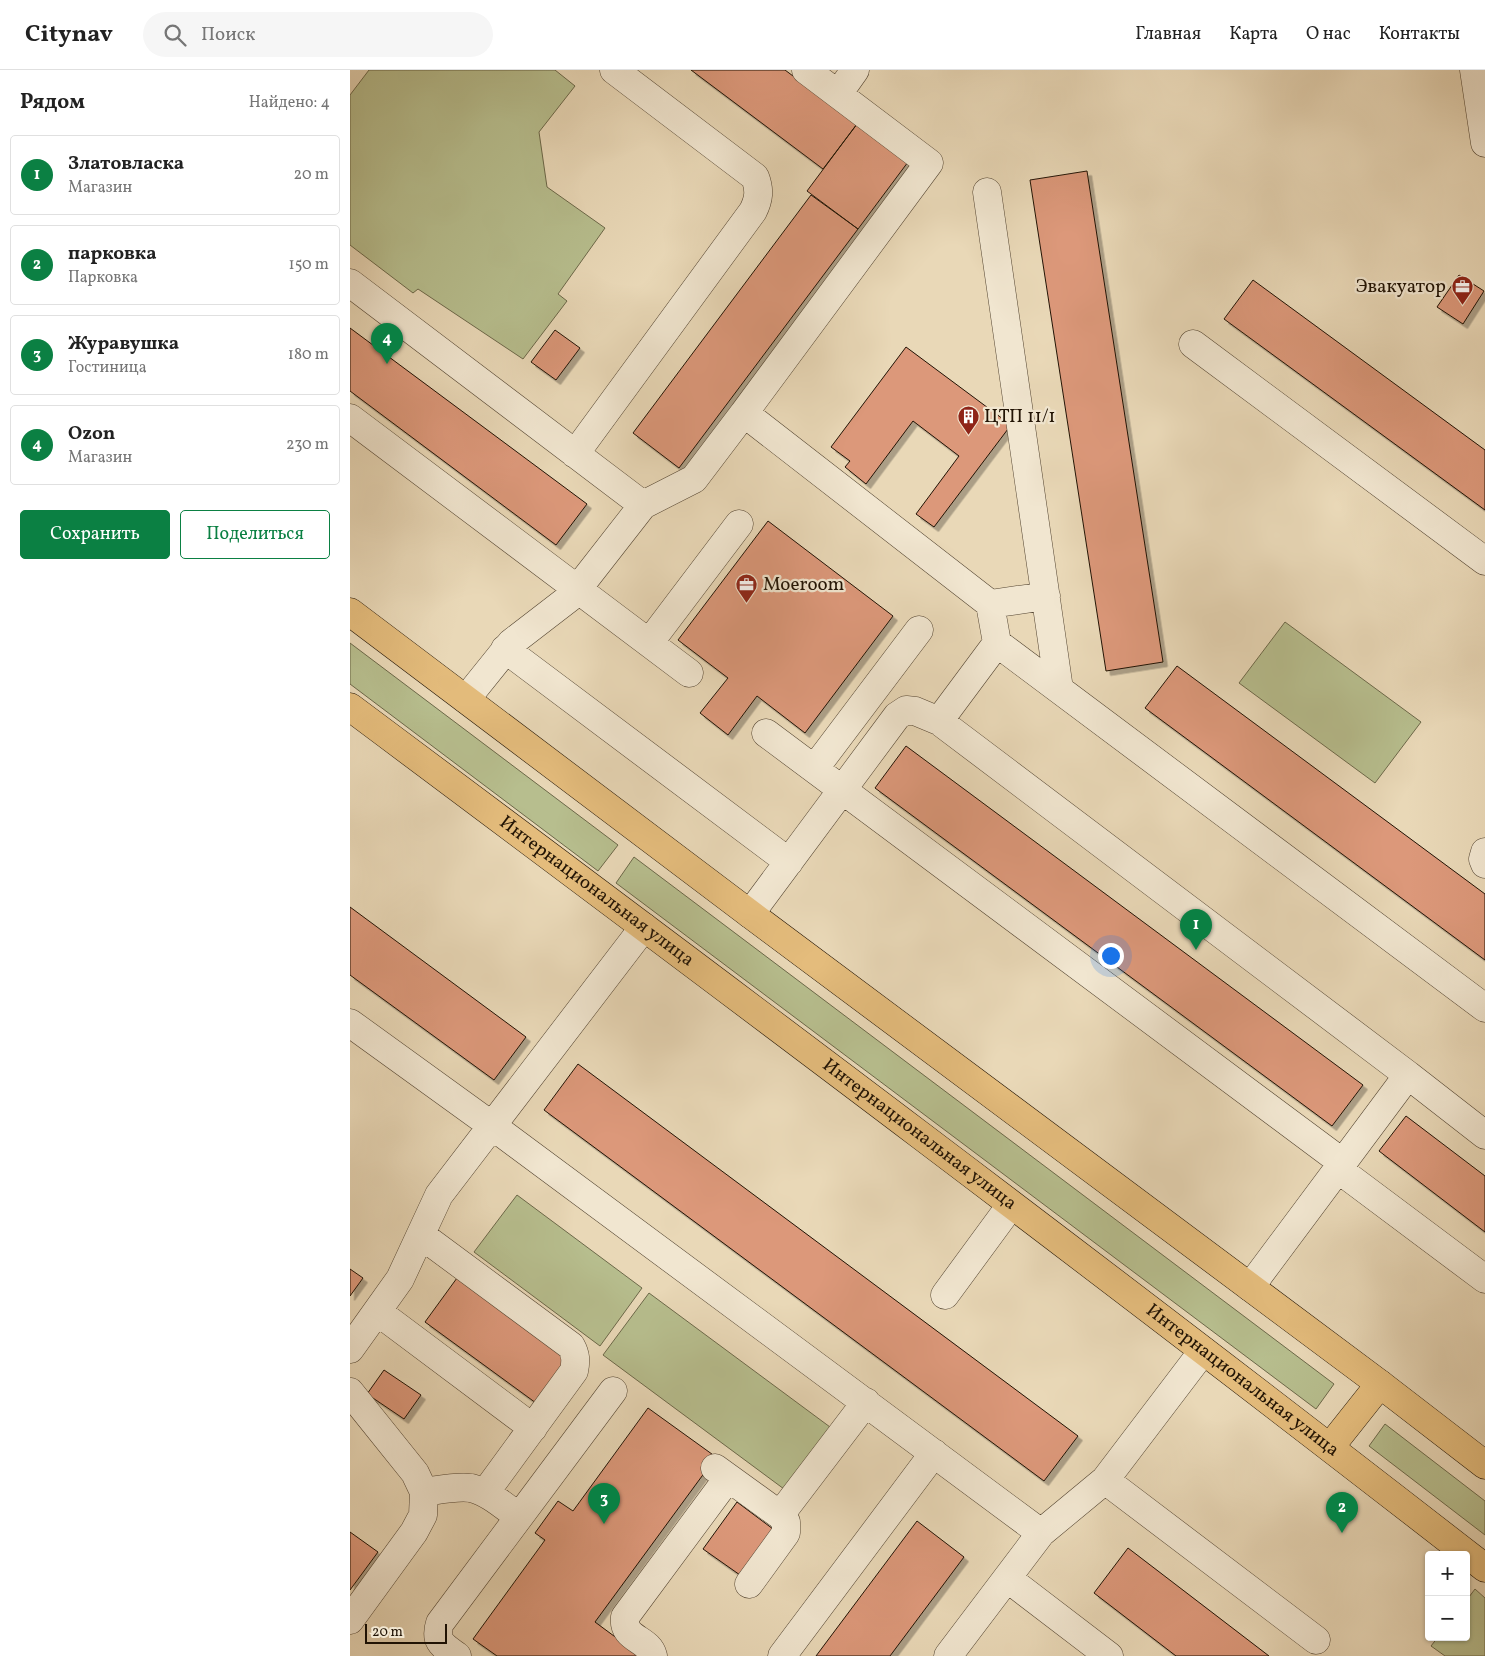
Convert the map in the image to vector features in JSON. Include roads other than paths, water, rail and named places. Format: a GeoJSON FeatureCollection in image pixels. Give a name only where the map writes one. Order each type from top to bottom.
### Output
{"type":"FeatureCollection","features":[{"type":"Feature","properties":{"kind":"main road"},"geometry":{"type":"LineString","coordinates":[[350,612],[1485,1464]]}},
{"type":"Feature","properties":{"kind":"main road","name":"Интернациональная улица"},"geometry":{"type":"LineString","coordinates":[[350,707],[1012,1205],[1330,1447],[1485,1568]]}},
{"type":"Feature","properties":{"kind":"main road"},"geometry":{"type":"LineString","coordinates":[[1330,1447],[1380,1384]]}},
{"type":"Feature","properties":{"kind":"lane"},"geometry":{"type":"LineString","coordinates":[[575,454],[753,211],[758,200],[759,186],[754,177],[614,70]]}},
{"type":"Feature","properties":{"kind":"lane"},"geometry":{"type":"LineString","coordinates":[[466,699],[505,649],[578,590],[643,505],[694,479],[929,163],[806,70]]}},
{"type":"Feature","properties":{"kind":"lane"},"geometry":{"type":"LineString","coordinates":[[838,94],[855,70]]}},
{"type":"Feature","properties":{"kind":"lane"},"geometry":{"type":"LineString","coordinates":[[1474,70],[1485,143]]}},
{"type":"Feature","properties":{"kind":"lane"},"geometry":{"type":"LineString","coordinates":[[987,192],[1059,689]]}},
{"type":"Feature","properties":{"kind":"lane"},"geometry":{"type":"LineString","coordinates":[[350,283],[643,505]]}},
{"type":"Feature","properties":{"kind":"lane"},"geometry":{"type":"LineString","coordinates":[[1193,344],[1485,561]]}},
{"type":"Feature","properties":{"kind":"lane"},"geometry":{"type":"LineString","coordinates":[[744,414],[990,604],[997,643],[1485,1008]]}},
{"type":"Feature","properties":{"kind":"lane"},"geometry":{"type":"LineString","coordinates":[[350,418],[689,673]]}},
{"type":"Feature","properties":{"kind":"lane"},"geometry":{"type":"LineString","coordinates":[[650,643],[739,524]]}},
{"type":"Feature","properties":{"kind":"lane"},"geometry":{"type":"LineString","coordinates":[[990,604],[1046,596]]}},
{"type":"Feature","properties":{"kind":"lane"},"geometry":{"type":"LineString","coordinates":[[815,768],[919,630]]}},
{"type":"Feature","properties":{"kind":"lane"},"geometry":{"type":"LineString","coordinates":[[939,721],[997,643]]}},
{"type":"Feature","properties":{"kind":"lane"},"geometry":{"type":"LineString","coordinates":[[505,649],[789,862]]}},
{"type":"Feature","properties":{"kind":"lane"},"geometry":{"type":"LineString","coordinates":[[750,914],[897,716],[906,710],[915,711],[939,721],[1485,1135]]}},
{"type":"Feature","properties":{"kind":"lane"},"geometry":{"type":"LineString","coordinates":[[766,733],[843,789],[1340,1166],[1485,1279]]}},
{"type":"Feature","properties":{"kind":"lane"},"geometry":{"type":"LineString","coordinates":[[1485,852],[1483,859],[1485,864]]}},
{"type":"Feature","properties":{"kind":"lane"},"geometry":{"type":"LineString","coordinates":[[350,1349],[400,1279],[438,1196],[644,927]]}},
{"type":"Feature","properties":{"kind":"lane"},"geometry":{"type":"LineString","coordinates":[[350,1023],[491,1125],[1041,1533]]}},
{"type":"Feature","properties":{"kind":"lane"},"geometry":{"type":"LineString","coordinates":[[1250,1287],[1408,1075]]}},
{"type":"Feature","properties":{"kind":"lane"},"geometry":{"type":"LineString","coordinates":[[945,1295],[1012,1205]]}},
{"type":"Feature","properties":{"kind":"lane"},"geometry":{"type":"LineString","coordinates":[[420,1235],[571,1346],[575,1352],[576,1362],[574,1370],[485,1493]]}},
{"type":"Feature","properties":{"kind":"lane"},"geometry":{"type":"LineString","coordinates":[[378,1312],[533,1428]]}},
{"type":"Feature","properties":{"kind":"lane"},"geometry":{"type":"LineString","coordinates":[[948,1656],[1041,1533],[1105,1480],[1203,1351]]}},
{"type":"Feature","properties":{"kind":"lane"},"geometry":{"type":"LineString","coordinates":[[457,1656],[438,1640],[437,1632],[440,1623],[613,1391]]}},
{"type":"Feature","properties":{"kind":"lane"},"geometry":{"type":"LineString","coordinates":[[350,1392],[415,1473],[424,1492],[423,1515],[414,1532],[350,1620]]}},
{"type":"Feature","properties":{"kind":"lane"},"geometry":{"type":"LineString","coordinates":[[780,1515],[866,1402]]}},
{"type":"Feature","properties":{"kind":"lane"},"geometry":{"type":"LineString","coordinates":[[782,1656],[934,1453]]}},
{"type":"Feature","properties":{"kind":"lane"},"geometry":{"type":"LineString","coordinates":[[653,1656],[652,1650],[626,1629],[625,1617],[722,1473],[780,1515],[786,1522],[786,1533],[749,1584]]}},
{"type":"Feature","properties":{"kind":"lane"},"geometry":{"type":"LineString","coordinates":[[1105,1480],[1316,1640]]}},
{"type":"Feature","properties":{"kind":"lane"},"geometry":{"type":"LineString","coordinates":[[424,1492],[473,1488],[485,1493],[519,1517]]}},
{"type":"Feature","properties":{"kind":"lane"},"geometry":{"type":"LineString","coordinates":[[1007,1578],[1109,1656]]}},
{"type":"Feature","properties":{"kind":"place","name":"Эвакуатор"},"geometry":{"type":"Point","coordinates":[1462,306]}},
{"type":"Feature","properties":{"kind":"place","name":"Ozon"},"geometry":{"type":"Point","coordinates":[387,364]}},
{"type":"Feature","properties":{"kind":"place","name":"ЦТП 11/1"},"geometry":{"type":"Point","coordinates":[968,436]}},
{"type":"Feature","properties":{"kind":"place","name":"Moeroom"},"geometry":{"type":"Point","coordinates":[747,604]}},
{"type":"Feature","properties":{"kind":"place","name":"Златовласка"},"geometry":{"type":"Point","coordinates":[1196,950]}},
{"type":"Feature","properties":{"kind":"place","name":"Журавушка"},"geometry":{"type":"Point","coordinates":[604,1524]}},
{"type":"Feature","properties":{"kind":"place","name":"парковка"},"geometry":{"type":"Point","coordinates":[1342,1533]}}]}
